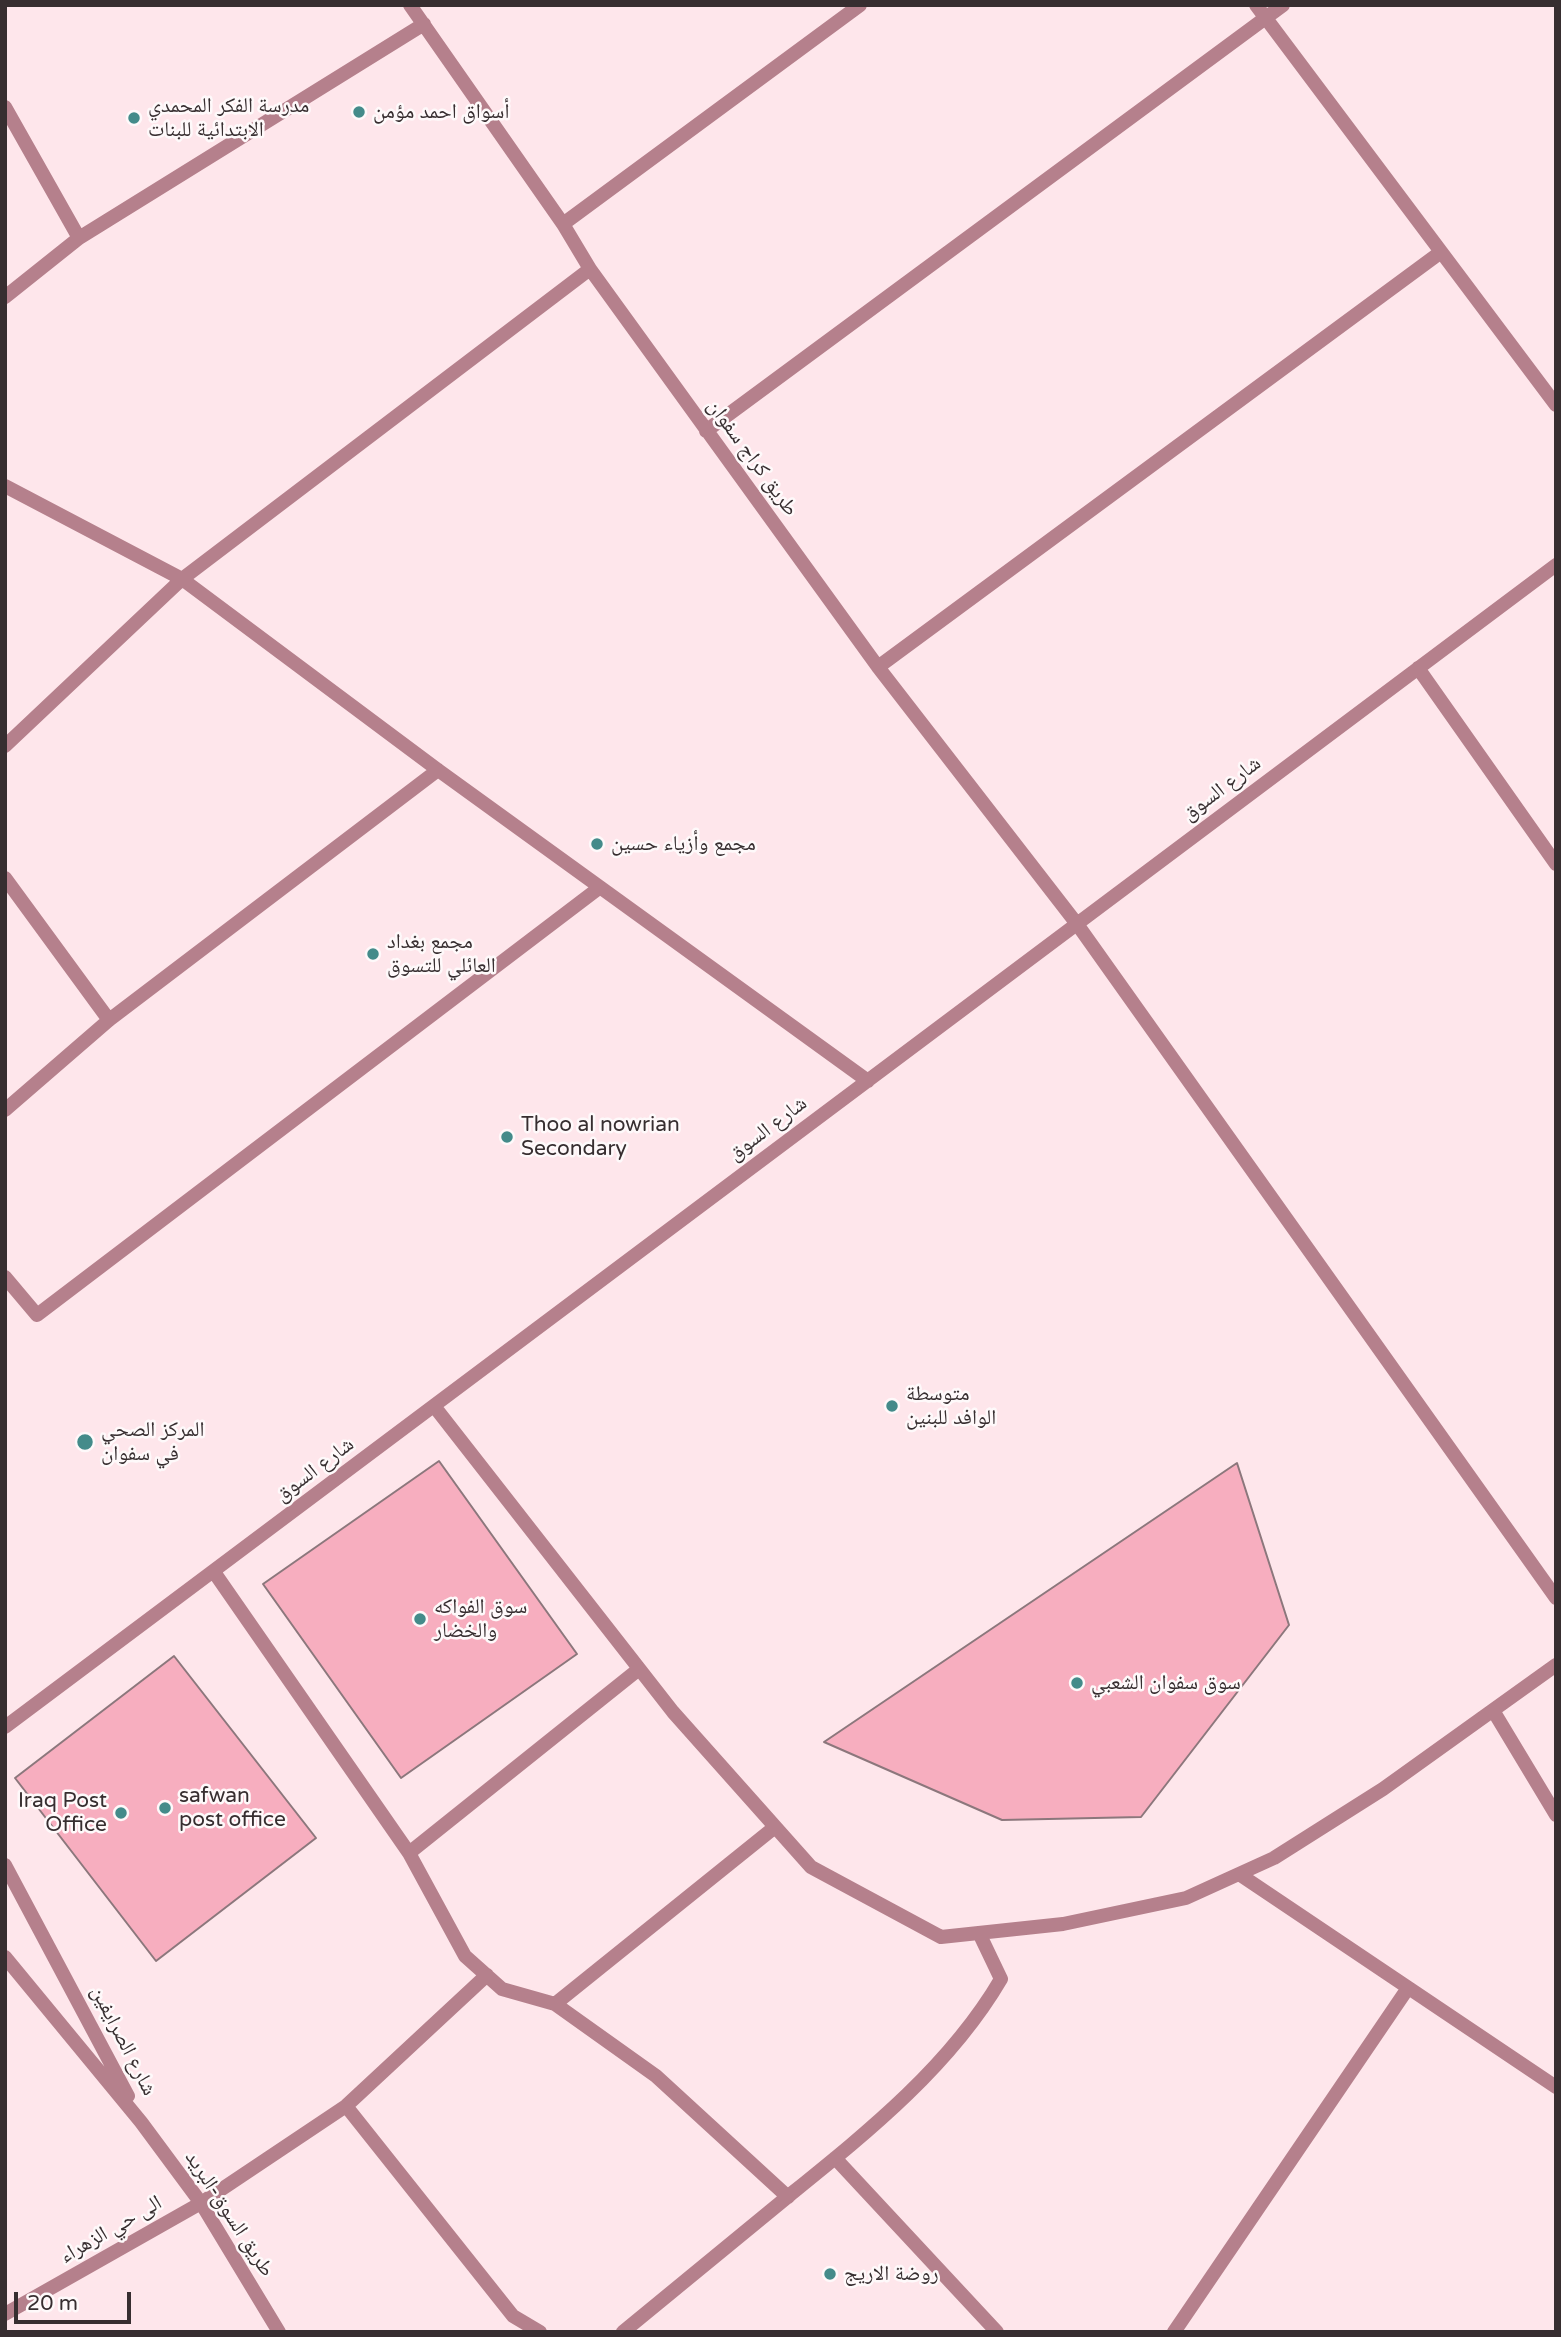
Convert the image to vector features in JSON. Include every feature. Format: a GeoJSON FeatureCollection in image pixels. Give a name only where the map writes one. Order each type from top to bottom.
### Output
{"type":"FeatureCollection","features":[{"type":"Feature","properties":{"kind":"street","name":"طريق كراج سفوان"},"geometry":{"type":"LineString","coordinates":[[410,5],[564,224],[590,269],[706,431],[878,667],[1077,924],[1556,1598]]}},
{"type":"Feature","properties":{"kind":"street"},"geometry":{"type":"LineString","coordinates":[[564,224],[860,5]]}},
{"type":"Feature","properties":{"kind":"street"},"geometry":{"type":"LineString","coordinates":[[1256,5],[1556,405]]}},
{"type":"Feature","properties":{"kind":"street"},"geometry":{"type":"LineString","coordinates":[[706,431],[1283,5]]}},
{"type":"Feature","properties":{"kind":"street"},"geometry":{"type":"LineString","coordinates":[[5,296],[79,238],[424,24]]}},
{"type":"Feature","properties":{"kind":"street"},"geometry":{"type":"LineString","coordinates":[[5,107],[79,238]]}},
{"type":"Feature","properties":{"kind":"street"},"geometry":{"type":"LineString","coordinates":[[878,667],[1441,252]]}},
{"type":"Feature","properties":{"kind":"street"},"geometry":{"type":"LineString","coordinates":[[5,746],[182,579],[590,269]]}},
{"type":"Feature","properties":{"kind":"street"},"geometry":{"type":"LineString","coordinates":[[5,486],[182,579],[599,888],[868,1081]]}},
{"type":"Feature","properties":{"kind":"street","name":"شارع السوق"},"geometry":{"type":"LineString","coordinates":[[5,1727],[1556,565]]}},
{"type":"Feature","properties":{"kind":"street"},"geometry":{"type":"LineString","coordinates":[[1419,668],[1556,864]]}},
{"type":"Feature","properties":{"kind":"street"},"geometry":{"type":"LineString","coordinates":[[5,1110],[109,1020],[438,770]]}},
{"type":"Feature","properties":{"kind":"street"},"geometry":{"type":"LineString","coordinates":[[5,878],[109,1020]]}},
{"type":"Feature","properties":{"kind":"street"},"geometry":{"type":"LineString","coordinates":[[5,1277],[37,1315],[599,888]]}},
{"type":"Feature","properties":{"kind":"street"},"geometry":{"type":"LineString","coordinates":[[434,1406],[673,1712],[811,1867],[941,1937],[1063,1924],[1186,1898],[1285,1852],[1494,1712],[1556,1665]]}},
{"type":"Feature","properties":{"kind":"street"},"geometry":{"type":"LineString","coordinates":[[214,1572],[409,1853],[464,1956],[502,1989],[555,2004],[656,2076],[788,2197]]}},
{"type":"Feature","properties":{"kind":"street"},"geometry":{"type":"LineString","coordinates":[[409,1853],[639,1669]]}},
{"type":"Feature","properties":{"kind":"street"},"geometry":{"type":"LineString","coordinates":[[1494,1712],[1556,1815]]}},
{"type":"Feature","properties":{"kind":"street"},"geometry":{"type":"LineString","coordinates":[[555,2004],[775,1827]]}},
{"type":"Feature","properties":{"kind":"street","name":"شارع الصرايفين"},"geometry":{"type":"LineString","coordinates":[[5,1864],[39,1923],[141,2122]]}},
{"type":"Feature","properties":{"kind":"street"},"geometry":{"type":"LineString","coordinates":[[1239,1874],[1556,2087]]}},
{"type":"Feature","properties":{"kind":"street"},"geometry":{"type":"LineString","coordinates":[[623,2332],[835,2158],[934,2068],[980,2014],[1001,1979],[979,1933]]}},
{"type":"Feature","properties":{"kind":"street","name":"شارع الصرايفين"},"geometry":{"type":"LineString","coordinates":[[5,1957],[141,2122]]}},
{"type":"Feature","properties":{"kind":"street","name":"الى حي الزهراء"},"geometry":{"type":"LineString","coordinates":[[5,2314],[201,2203],[346,2106],[487,1975]]}},
{"type":"Feature","properties":{"kind":"street"},"geometry":{"type":"LineString","coordinates":[[1174,2332],[1408,1988]]}},
{"type":"Feature","properties":{"kind":"street"},"geometry":{"type":"LineString","coordinates":[[346,2106],[513,2316],[540,2332]]}},
{"type":"Feature","properties":{"kind":"street","name":"طريق السوق-البريد"},"geometry":{"type":"LineString","coordinates":[[141,2122],[201,2203],[279,2332]]}},
{"type":"Feature","properties":{"kind":"street"},"geometry":{"type":"LineString","coordinates":[[835,2158],[997,2332]]}},
{"type":"Feature","properties":{"kind":"building","name":"سوق الفواكه والخضار"},"geometry":{"type":"Polygon","coordinates":[[[439,1461],[577,1654],[401,1778],[263,1584],[439,1461]]]}},
{"type":"Feature","properties":{"kind":"building","name":"سوق سفوان الشعبي"},"geometry":{"type":"Polygon","coordinates":[[[1237,1463],[1289,1625],[1141,1817],[1002,1820],[824,1742],[1237,1463]]]}},
{"type":"Feature","properties":{"kind":"building","name":"safwan post office"},"geometry":{"type":"Polygon","coordinates":[[[174,1656],[316,1838],[156,1961],[15,1778],[174,1656]]]}},
{"type":"Feature","properties":{"kind":"place","name":"أسواق احمد مؤمن"},"geometry":{"type":"Point","coordinates":[359,112]}},
{"type":"Feature","properties":{"kind":"place","name":"مدرسة الفكر المحمدي الابتدائية للبنات"},"geometry":{"type":"Point","coordinates":[134,118]}},
{"type":"Feature","properties":{"kind":"place","name":"مجمع وأزياء حسين"},"geometry":{"type":"Point","coordinates":[597,844]}},
{"type":"Feature","properties":{"kind":"place","name":"مجمع بغداد العائلي للتسوق"},"geometry":{"type":"Point","coordinates":[373,954]}},
{"type":"Feature","properties":{"kind":"place","name":"Thoo al nowrian Secondary"},"geometry":{"type":"Point","coordinates":[507,1137]}},
{"type":"Feature","properties":{"kind":"place","name":"متوسطة الوافد للبنين"},"geometry":{"type":"Point","coordinates":[892,1406]}},
{"type":"Feature","properties":{"kind":"place","name":"المركز الصحي في سفوان"},"geometry":{"type":"Point","coordinates":[85,1442]}},
{"type":"Feature","properties":{"kind":"place","name":"سوق الفواكه والخضار"},"geometry":{"type":"Point","coordinates":[420,1619]}},
{"type":"Feature","properties":{"kind":"place","name":"سوق سفوان الشعبي"},"geometry":{"type":"Point","coordinates":[1077,1683]}},
{"type":"Feature","properties":{"kind":"place","name":"safwan post office"},"geometry":{"type":"Point","coordinates":[165,1808]}},
{"type":"Feature","properties":{"kind":"place","name":"Iraq Post Office"},"geometry":{"type":"Point","coordinates":[121,1813]}},
{"type":"Feature","properties":{"kind":"place","name":"روضة الاريج"},"geometry":{"type":"Point","coordinates":[830,2274]}}]}
